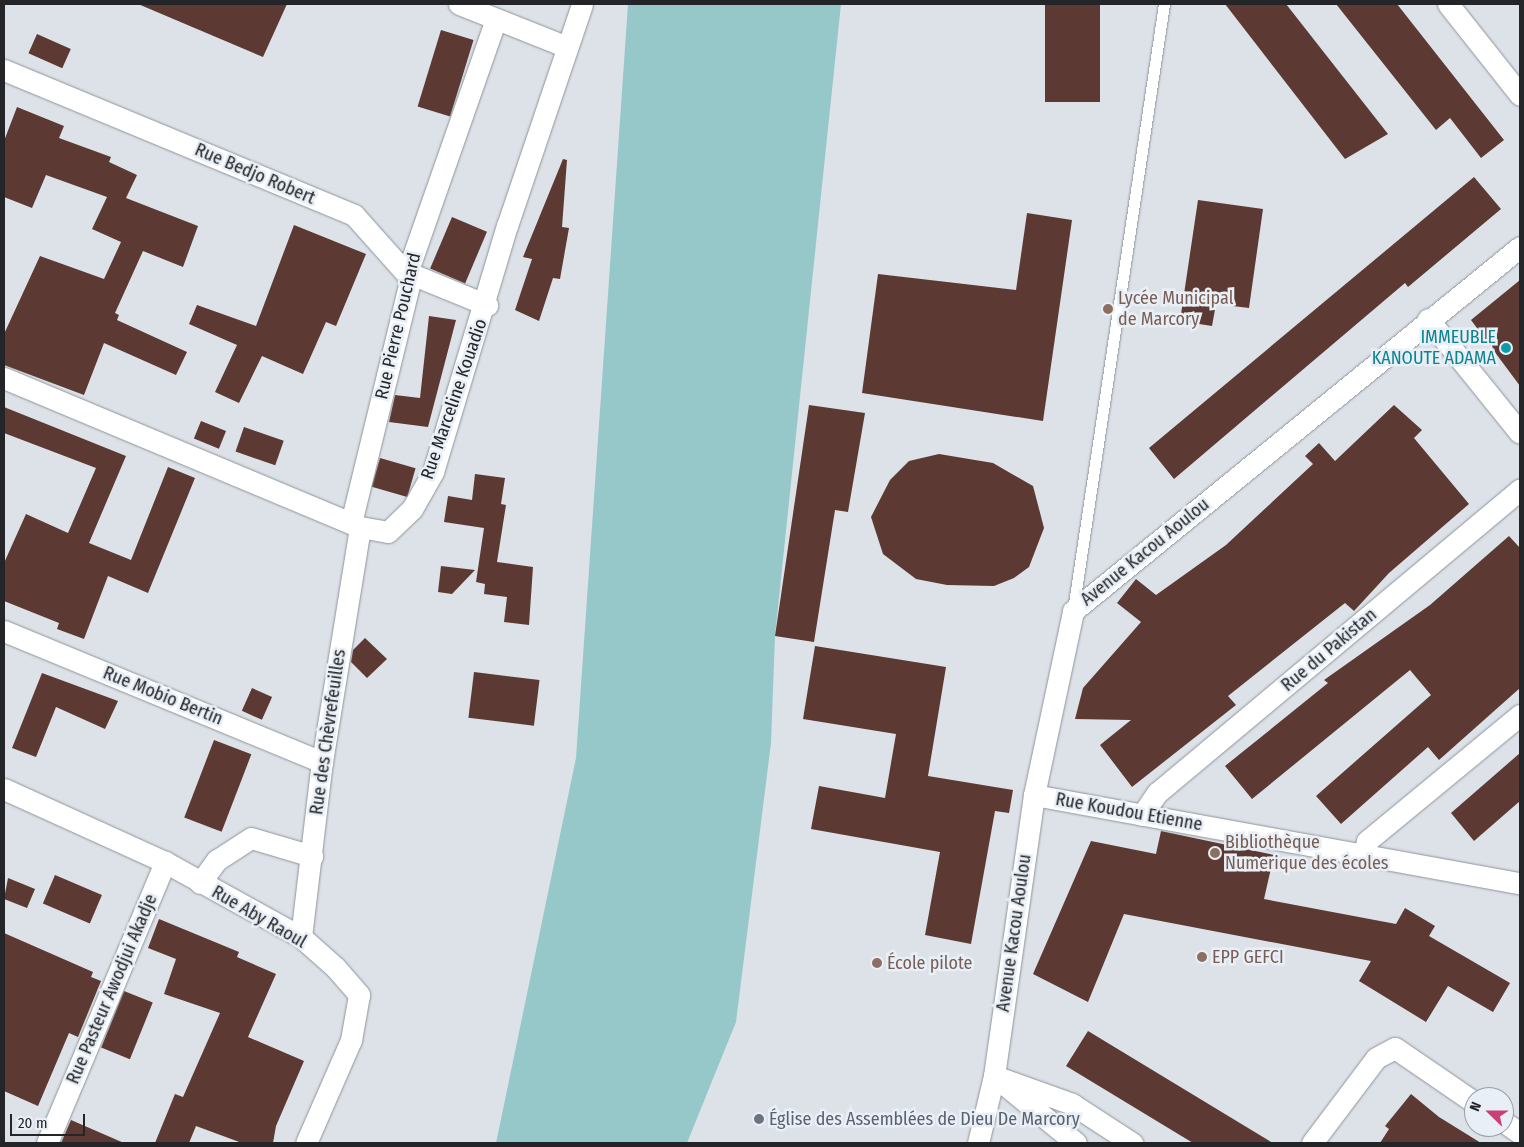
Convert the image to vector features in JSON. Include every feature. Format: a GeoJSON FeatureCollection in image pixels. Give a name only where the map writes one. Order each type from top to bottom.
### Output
{"type":"FeatureCollection","features":[{"type":"Feature","properties":{"kind":"street"},"geometry":{"type":"LineString","coordinates":[[459,4],[567,47]]}},
{"type":"Feature","properties":{"kind":"street","name":"Rue Marceline Kouadio"},"geometry":{"type":"LineString","coordinates":[[4,378],[355,525],[388,532],[412,509],[433,472],[487,305],[507,226],[582,4]]}},
{"type":"Feature","properties":{"kind":"street"},"geometry":{"type":"LineString","coordinates":[[1448,4],[1520,95]]}},
{"type":"Feature","properties":{"kind":"street","name":"Rue Pierre Pouchard"},"geometry":{"type":"LineString","coordinates":[[355,525],[409,285],[407,273],[496,19]]}},
{"type":"Feature","properties":{"kind":"street","name":"Rue Bedjo Robert"},"geometry":{"type":"LineString","coordinates":[[4,70],[354,216],[392,262],[407,273],[487,305]]}},
{"type":"Feature","properties":{"kind":"street","name":"Avenue Kacou Aoulou"},"geometry":{"type":"LineString","coordinates":[[978,1143],[994,1076],[1034,795],[1073,611],[1428,319],[1520,247]]}},
{"type":"Feature","properties":{"kind":"street"},"geometry":{"type":"LineString","coordinates":[[1428,319],[1520,433]]}},
{"type":"Feature","properties":{"kind":"street","name":"Rue du Pakistan"},"geometry":{"type":"LineString","coordinates":[[1142,814],[1157,793],[1520,490]]}},
{"type":"Feature","properties":{"kind":"street","name":"Rue des Chèvrefeuilles"},"geometry":{"type":"LineString","coordinates":[[301,937],[322,762],[355,525]]}},
{"type":"Feature","properties":{"kind":"street","name":"Rue Mobio Bertin"},"geometry":{"type":"LineString","coordinates":[[4,631],[322,762]]}},
{"type":"Feature","properties":{"kind":"street"},"geometry":{"type":"LineString","coordinates":[[1364,855],[1367,841],[1520,715]]}},
{"type":"Feature","properties":{"kind":"street","name":"Rue Aby Raoul"},"geometry":{"type":"LineString","coordinates":[[4,789],[165,862],[301,937],[358,995],[350,1040],[306,1143]]}},
{"type":"Feature","properties":{"kind":"street","name":"Rue Koudou Etienne"},"geometry":{"type":"LineString","coordinates":[[1034,795],[1520,883]]}},
{"type":"Feature","properties":{"kind":"street"},"geometry":{"type":"LineString","coordinates":[[200,883],[217,860],[251,838],[312,856]]}},
{"type":"Feature","properties":{"kind":"street","name":"Rue Pasteur Awodjui Akadje"},"geometry":{"type":"LineString","coordinates":[[47,1143],[165,862]]}},
{"type":"Feature","properties":{"kind":"street"},"geometry":{"type":"LineString","coordinates":[[1312,1143],[1376,1058],[1395,1048],[1464,1095]]}},
{"type":"Feature","properties":{"kind":"street"},"geometry":{"type":"LineString","coordinates":[[994,1076],[1076,1143]]}},
{"type":"Feature","properties":{"kind":"street"},"geometry":{"type":"LineString","coordinates":[[994,1076],[1072,1104],[1132,1143]]}},
{"type":"Feature","properties":{"kind":"lane"},"geometry":{"type":"LineString","coordinates":[[1073,611],[1092,458],[1164,4]]}},
{"type":"Feature","properties":{"kind":"water"},"geometry":{"type":"Polygon","coordinates":[[[628,4],[841,4],[775,636],[771,743],[736,1022],[687,1143],[496,1143],[576,758],[628,4]]]}},
{"type":"Feature","properties":{"kind":"building"},"geometry":{"type":"Polygon","coordinates":[[[138,4],[287,4],[263,57],[138,4]]]}},
{"type":"Feature","properties":{"kind":"building"},"geometry":{"type":"Polygon","coordinates":[[[1045,4],[1100,4],[1100,102],[1045,102],[1045,4]]]}},
{"type":"Feature","properties":{"kind":"building"},"geometry":{"type":"Polygon","coordinates":[[[1225,4],[1286,4],[1388,134],[1345,159],[1225,4]]]}},
{"type":"Feature","properties":{"kind":"building"},"geometry":{"type":"Polygon","coordinates":[[[1336,4],[1397,4],[1504,140],[1481,158],[1450,118],[1436,130],[1336,4]]]}},
{"type":"Feature","properties":{"kind":"building"},"geometry":{"type":"Polygon","coordinates":[[[441,30],[474,40],[450,116],[418,107],[441,30]]]}},
{"type":"Feature","properties":{"kind":"building"},"geometry":{"type":"Polygon","coordinates":[[[37,34],[71,49],[62,68],[28,53],[37,34]]]}},
{"type":"Feature","properties":{"kind":"building"},"geometry":{"type":"Polygon","coordinates":[[[17,107],[64,126],[59,138],[111,157],[109,162],[137,175],[126,198],[198,226],[183,267],[143,251],[115,313],[119,315],[117,320],[187,352],[176,375],[104,343],[84,395],[4,365],[4,334],[40,256],[104,279],[121,242],[92,229],[107,197],[46,175],[32,208],[4,197],[4,141],[17,107]]]}},
{"type":"Feature","properties":{"kind":"building"},"geometry":{"type":"Polygon","coordinates":[[[563,159],[567,160],[562,227],[569,228],[560,279],[553,278],[539,321],[515,310],[532,259],[523,257],[563,159]]]}},
{"type":"Feature","properties":{"kind":"building"},"geometry":{"type":"Polygon","coordinates":[[[1474,177],[1501,209],[1408,287],[1405,283],[1174,479],[1149,448],[1474,177]]]}},
{"type":"Feature","properties":{"kind":"building"},"geometry":{"type":"Polygon","coordinates":[[[1198,200],[1263,209],[1249,308],[1216,304],[1212,326],[1180,321],[1198,200]]]}},
{"type":"Feature","properties":{"kind":"building"},"geometry":{"type":"Polygon","coordinates":[[[1027,213],[1072,220],[1043,421],[862,393],[878,274],[1016,290],[1027,213]]]}},
{"type":"Feature","properties":{"kind":"building"},"geometry":{"type":"Polygon","coordinates":[[[452,217],[487,232],[465,283],[430,269],[452,217]]]}},
{"type":"Feature","properties":{"kind":"building"},"geometry":{"type":"Polygon","coordinates":[[[294,225],[366,254],[336,326],[326,322],[303,374],[262,356],[239,403],[215,392],[237,345],[189,324],[197,305],[256,326],[294,225]]]}},
{"type":"Feature","properties":{"kind":"building","name":"IMMEUBLE KANOUTE ADAMA"},"geometry":{"type":"Polygon","coordinates":[[[1520,280],[1520,386],[1471,320],[1520,280]]]}},
{"type":"Feature","properties":{"kind":"building"},"geometry":{"type":"Polygon","coordinates":[[[429,316],[456,320],[428,427],[389,422],[395,395],[420,398],[429,316]]]}},
{"type":"Feature","properties":{"kind":"building"},"geometry":{"type":"Polygon","coordinates":[[[809,405],[865,413],[848,512],[835,510],[814,642],[775,636],[809,405]]]}},
{"type":"Feature","properties":{"kind":"building"},"geometry":{"type":"Polygon","coordinates":[[[1394,405],[1422,430],[1414,438],[1469,504],[1389,573],[1354,611],[1345,603],[1228,696],[1236,705],[1132,787],[1100,745],[1131,720],[1075,719],[1083,688],[1141,622],[1117,603],[1136,579],[1156,595],[1226,545],[1313,464],[1305,456],[1319,443],[1335,461],[1394,405]]]}},
{"type":"Feature","properties":{"kind":"building"},"geometry":{"type":"Polygon","coordinates":[[[4,407],[126,456],[89,543],[131,560],[168,467],[195,478],[148,593],[108,576],[84,639],[57,629],[59,623],[4,601],[4,563],[26,514],[68,533],[96,468],[4,433],[4,407]]]}},
{"type":"Feature","properties":{"kind":"building"},"geometry":{"type":"Polygon","coordinates":[[[201,421],[226,431],[219,449],[194,439],[201,421]]]}},
{"type":"Feature","properties":{"kind":"building"},"geometry":{"type":"Polygon","coordinates":[[[244,427],[284,441],[275,465],[236,452],[244,427]]]}},
{"type":"Feature","properties":{"kind":"building"},"geometry":{"type":"Polygon","coordinates":[[[939,454],[993,463],[1033,486],[1044,528],[1029,567],[1014,578],[994,586],[947,585],[916,579],[883,554],[871,517],[890,480],[909,461],[939,454]]]}},
{"type":"Feature","properties":{"kind":"building"},"geometry":{"type":"Polygon","coordinates":[[[380,458],[416,468],[407,497],[372,487],[380,458]]]}},
{"type":"Feature","properties":{"kind":"building"},"geometry":{"type":"Polygon","coordinates":[[[475,474],[505,478],[501,504],[506,505],[497,562],[533,567],[529,625],[504,622],[507,597],[484,594],[485,584],[476,582],[484,528],[444,522],[448,496],[472,500],[475,474]]]}},
{"type":"Feature","properties":{"kind":"building"},"geometry":{"type":"Polygon","coordinates":[[[1509,536],[1520,548],[1520,688],[1439,760],[1428,747],[1341,824],[1316,796],[1431,695],[1410,670],[1252,799],[1225,766],[1328,683],[1324,680],[1430,605],[1509,536]]]}},
{"type":"Feature","properties":{"kind":"building"},"geometry":{"type":"Polygon","coordinates":[[[441,566],[475,570],[452,594],[438,592],[441,566]]]}},
{"type":"Feature","properties":{"kind":"building"},"geometry":{"type":"Polygon","coordinates":[[[365,638],[387,659],[367,678],[351,662],[353,650],[365,638]]]}},
{"type":"Feature","properties":{"kind":"building"},"geometry":{"type":"Polygon","coordinates":[[[815,646],[946,667],[928,776],[1013,790],[1009,813],[995,811],[971,944],[925,935],[940,852],[811,829],[819,786],[885,798],[896,734],[803,719],[815,646]]]}},
{"type":"Feature","properties":{"kind":"building"},"geometry":{"type":"Polygon","coordinates":[[[474,672],[540,680],[534,726],[468,718],[474,672]]]}},
{"type":"Feature","properties":{"kind":"building"},"geometry":{"type":"Polygon","coordinates":[[[42,673],[118,701],[105,729],[56,707],[36,757],[12,748],[42,673]]]}},
{"type":"Feature","properties":{"kind":"building"},"geometry":{"type":"Polygon","coordinates":[[[252,688],[272,697],[262,720],[242,711],[252,688]]]}},
{"type":"Feature","properties":{"kind":"building"},"geometry":{"type":"Polygon","coordinates":[[[214,740],[251,754],[222,832],[184,817],[214,740]]]}},
{"type":"Feature","properties":{"kind":"building"},"geometry":{"type":"Polygon","coordinates":[[[1520,753],[1520,801],[1474,841],[1451,813],[1520,753]]]}},
{"type":"Feature","properties":{"kind":"building"},"geometry":{"type":"Polygon","coordinates":[[[1161,831],[1274,855],[1264,899],[1396,924],[1405,908],[1435,926],[1429,936],[1510,983],[1493,1012],[1448,986],[1426,1022],[1359,981],[1371,961],[1124,914],[1088,1002],[1033,974],[1091,841],[1156,854],[1161,831]]]}},
{"type":"Feature","properties":{"kind":"building"},"geometry":{"type":"Polygon","coordinates":[[[55,875],[102,895],[90,923],[43,904],[55,875]]]}},
{"type":"Feature","properties":{"kind":"building"},"geometry":{"type":"Polygon","coordinates":[[[8,878],[35,889],[27,908],[4,899],[8,878]]]}},
{"type":"Feature","properties":{"kind":"building"},"geometry":{"type":"Polygon","coordinates":[[[159,919],[239,952],[237,957],[276,974],[248,1037],[304,1061],[276,1126],[273,1143],[242,1143],[196,1126],[189,1143],[155,1143],[175,1094],[183,1097],[220,1013],[164,994],[176,959],[148,948],[159,919]]]}},
{"type":"Feature","properties":{"kind":"building"},"geometry":{"type":"Polygon","coordinates":[[[4,933],[93,972],[91,977],[101,981],[78,1037],[69,1033],[38,1106],[4,1091],[4,933]]]}},
{"type":"Feature","properties":{"kind":"building"},"geometry":{"type":"Polygon","coordinates":[[[124,991],[153,1003],[130,1059],[101,1048],[124,991]]]}},
{"type":"Feature","properties":{"kind":"building"},"geometry":{"type":"Polygon","coordinates":[[[1088,1031],[1273,1143],[1193,1143],[1066,1066],[1088,1031]]]}},
{"type":"Feature","properties":{"kind":"building"},"geometry":{"type":"Polygon","coordinates":[[[1411,1094],[1439,1117],[1464,1132],[1464,1137],[1471,1137],[1481,1143],[1380,1143],[1389,1129],[1385,1126],[1411,1094]]]}},
{"type":"Feature","properties":{"kind":"building"},"geometry":{"type":"Polygon","coordinates":[[[71,1120],[124,1143],[61,1143],[71,1120]]]}},
{"type":"Feature","properties":{"kind":"place","name":"Lycée Municipal de Marcory"},"geometry":{"type":"Point","coordinates":[1108,309]}},
{"type":"Feature","properties":{"kind":"place","name":"IMMEUBLE KANOUTE ADAMA"},"geometry":{"type":"Point","coordinates":[1506,348]}},
{"type":"Feature","properties":{"kind":"place","name":"Bibliothèque Numerique des écoles"},"geometry":{"type":"Point","coordinates":[1215,853]}},
{"type":"Feature","properties":{"kind":"place","name":"EPP GEFCI"},"geometry":{"type":"Point","coordinates":[1202,957]}},
{"type":"Feature","properties":{"kind":"place","name":"École pilote"},"geometry":{"type":"Point","coordinates":[877,963]}},
{"type":"Feature","properties":{"kind":"place","name":"Église des Assemblées de Dieu De Marcory"},"geometry":{"type":"Point","coordinates":[759,1119]}}]}
